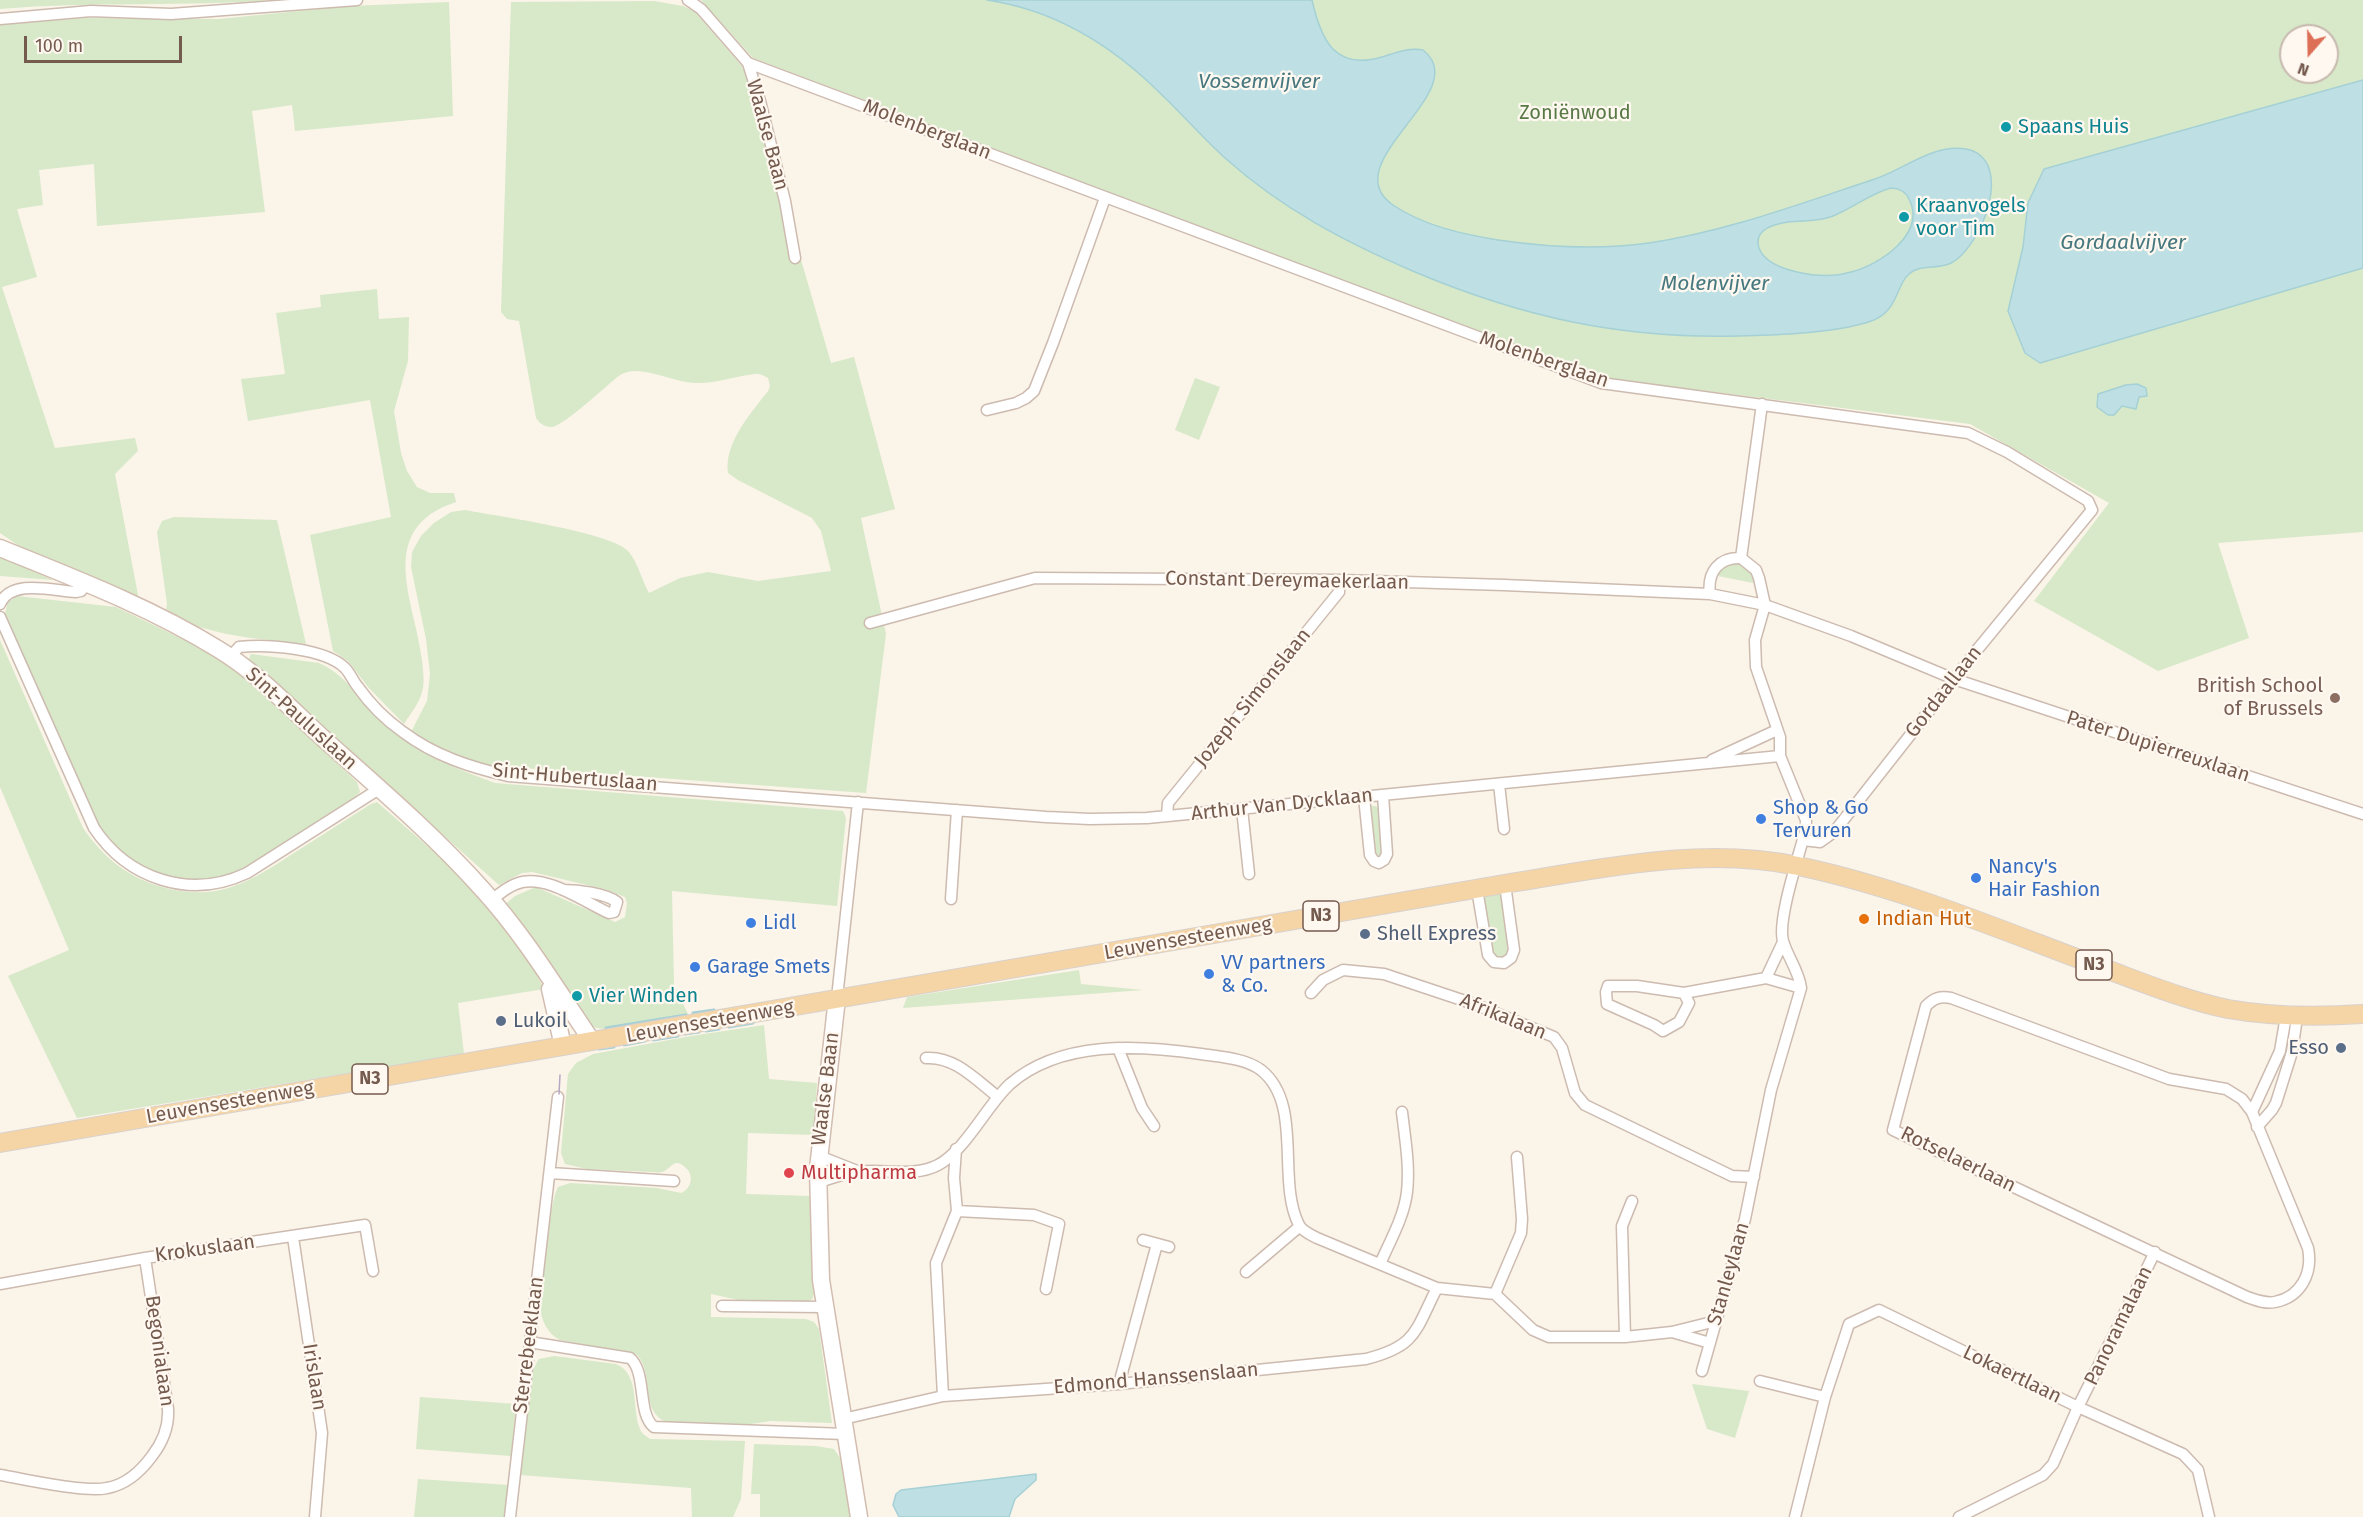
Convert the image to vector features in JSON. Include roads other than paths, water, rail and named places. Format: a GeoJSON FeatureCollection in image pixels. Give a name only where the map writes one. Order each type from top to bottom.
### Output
{"type":"FeatureCollection","features":[{"type":"Feature","properties":{"kind":"main road","name":"Leuvensesteenweg"},"geometry":{"type":"LineString","coordinates":[[0,1143],[1505,884],[1674,859],[1740,859],[1797,866],[1895,892],[2207,1004],[2291,1016],[2363,1014]]}},
{"type":"Feature","properties":{"kind":"street"},"geometry":{"type":"LineString","coordinates":[[0,20],[91,10],[171,14],[357,0]]}},
{"type":"Feature","properties":{"kind":"street","name":"Waalse Baan"},"geometry":{"type":"LineString","coordinates":[[688,0],[701,9],[748,63],[774,157],[795,258]]}},
{"type":"Feature","properties":{"kind":"street","name":"Molenberglaan"},"geometry":{"type":"LineString","coordinates":[[748,63],[1601,383],[1968,433],[2017,458],[2088,501],[2092,506]]}},
{"type":"Feature","properties":{"kind":"street"},"geometry":{"type":"LineString","coordinates":[[987,410],[1016,403],[1034,391],[1106,198]]}},
{"type":"Feature","properties":{"kind":"street"},"geometry":{"type":"LineString","coordinates":[[1741,558],[1762,404]]}},
{"type":"Feature","properties":{"kind":"street","name":"Gordaallaan"},"geometry":{"type":"LineString","coordinates":[[1803,840],[1820,842],[1834,832],[1954,679],[2092,510],[2092,506]]}},
{"type":"Feature","properties":{"kind":"street","name":"Sint-Pauluslaan"},"geometry":{"type":"LineString","coordinates":[[0,548],[80,581],[185,629],[230,657],[380,789],[492,900],[543,968],[592,1041]]}},
{"type":"Feature","properties":{"kind":"street"},"geometry":{"type":"LineString","coordinates":[[1710,594],[1708,581],[1720,563],[1727,558],[1741,558],[1756,570],[1765,605],[1755,640],[1756,667],[1777,730],[1780,756],[1806,820],[1783,922],[1783,942],[1766,978]]}},
{"type":"Feature","properties":{"kind":"street","name":"Constant Dereymaekerlaan"},"geometry":{"type":"LineString","coordinates":[[870,623],[1035,579],[1340,580],[1504,585],[1710,594],[1765,605]]}},
{"type":"Feature","properties":{"kind":"street","name":"Jozeph Simonslaan"},"geometry":{"type":"LineString","coordinates":[[1167,816],[1168,803],[1339,592],[1340,580]]}},
{"type":"Feature","properties":{"kind":"street"},"geometry":{"type":"LineString","coordinates":[[0,604],[9,592],[24,588],[79,592],[80,581]]}},
{"type":"Feature","properties":{"kind":"street","name":"Pater Dupierreuxlaan"},"geometry":{"type":"LineString","coordinates":[[1765,605],[1851,636],[1954,679],[2363,814]]}},
{"type":"Feature","properties":{"kind":"street"},"geometry":{"type":"LineString","coordinates":[[0,617],[94,828],[112,851],[133,867],[154,876],[188,885],[224,883],[247,873],[380,789]]}},
{"type":"Feature","properties":{"kind":"street","name":"Sint-Hubertuslaan"},"geometry":{"type":"LineString","coordinates":[[230,657],[239,647],[257,645],[321,654],[332,658],[347,669],[359,688],[381,713],[402,731],[425,747],[477,769],[508,776],[858,802]]}},
{"type":"Feature","properties":{"kind":"street","name":"Arthur Van Dycklaan"},"geometry":{"type":"LineString","coordinates":[[1705,764],[1777,730]]}},
{"type":"Feature","properties":{"kind":"street","name":"Arthur Van Dycklaan"},"geometry":{"type":"LineString","coordinates":[[858,802],[1090,819],[1167,816],[1780,756]]}},
{"type":"Feature","properties":{"kind":"street"},"geometry":{"type":"LineString","coordinates":[[1499,784],[1504,829]]}},
{"type":"Feature","properties":{"kind":"street"},"geometry":{"type":"LineString","coordinates":[[1364,797],[1370,855],[1374,861],[1379,862],[1384,860],[1387,854],[1383,795]]}},
{"type":"Feature","properties":{"kind":"street","name":"Waalse Baan"},"geometry":{"type":"LineString","coordinates":[[858,802],[818,1182],[824,1307],[860,1517]]}},
{"type":"Feature","properties":{"kind":"street"},"geometry":{"type":"LineString","coordinates":[[1242,809],[1249,874]]}},
{"type":"Feature","properties":{"kind":"street"},"geometry":{"type":"LineString","coordinates":[[951,898],[957,810]]}},
{"type":"Feature","properties":{"kind":"street"},"geometry":{"type":"LineString","coordinates":[[492,900],[510,886],[523,882],[539,882],[562,890]]}},
{"type":"Feature","properties":{"kind":"street"},"geometry":{"type":"LineString","coordinates":[[1477,889],[1488,955],[1494,962],[1503,963],[1511,958],[1514,950],[1505,884]]}},
{"type":"Feature","properties":{"kind":"street"},"geometry":{"type":"LineString","coordinates":[[1684,993],[1689,1003],[1679,1022],[1663,1031],[1653,1024],[1607,1004],[1605,992],[1608,986],[1637,986],[1684,993],[1766,978],[1801,988],[1798,972],[1783,942]]}},
{"type":"Feature","properties":{"kind":"street","name":"Sint-Pauluslaan"},"geometry":{"type":"LineString","coordinates":[[543,968],[554,1000],[564,1046]]}},
{"type":"Feature","properties":{"kind":"street","name":"Afrikalaan"},"geometry":{"type":"LineString","coordinates":[[1311,993],[1323,980],[1343,970],[1384,974],[1474,1004],[1554,1037],[1562,1048],[1575,1093],[1585,1105],[1732,1176],[1754,1177]]}},
{"type":"Feature","properties":{"kind":"street","name":"Stanleylaan"},"geometry":{"type":"LineString","coordinates":[[1702,1371],[1745,1219],[1771,1090],[1801,988]]}},
{"type":"Feature","properties":{"kind":"street","name":"Rotselaerlaan"},"geometry":{"type":"LineString","coordinates":[[1951,998],[2169,1079],[2226,1089],[2242,1099],[2252,1112],[2258,1126],[2308,1248],[2310,1258],[2309,1271],[2298,1291],[2274,1303],[2262,1302],[1893,1130],[1926,1006],[1933,999],[1951,998]]}},
{"type":"Feature","properties":{"kind":"street"},"geometry":{"type":"LineString","coordinates":[[2252,1112],[2280,1051],[2291,1016]]}},
{"type":"Feature","properties":{"kind":"street"},"geometry":{"type":"LineString","coordinates":[[2258,1126],[2276,1102],[2292,1052],[2291,1016]]}},
{"type":"Feature","properties":{"kind":"street"},"geometry":{"type":"LineString","coordinates":[[1119,1048],[1142,1108],[1154,1126]]}},
{"type":"Feature","properties":{"kind":"street"},"geometry":{"type":"LineString","coordinates":[[818,1182],[858,1172],[905,1173],[938,1165],[956,1149],[998,1096],[1038,1064],[1090,1051],[1119,1048],[1178,1051],[1228,1058],[1245,1062],[1261,1070],[1278,1089],[1285,1124],[1290,1192],[1299,1227],[1317,1238],[1437,1288],[1495,1294],[1533,1330],[1549,1337],[1625,1337],[1672,1332],[1716,1321]]}},
{"type":"Feature","properties":{"kind":"street"},"geometry":{"type":"LineString","coordinates":[[926,1058],[939,1057],[951,1061],[998,1096]]}},
{"type":"Feature","properties":{"kind":"street","name":"Sterrebeeklaan"},"geometry":{"type":"LineString","coordinates":[[510,1517],[558,1097]]}},
{"type":"Feature","properties":{"kind":"street"},"geometry":{"type":"LineString","coordinates":[[1380,1264],[1398,1224],[1407,1194],[1408,1165],[1402,1112]]}},
{"type":"Feature","properties":{"kind":"street"},"geometry":{"type":"LineString","coordinates":[[943,1396],[936,1263],[957,1211],[954,1178],[956,1149]]}},
{"type":"Feature","properties":{"kind":"street"},"geometry":{"type":"LineString","coordinates":[[819,1156],[858,1172]]}},
{"type":"Feature","properties":{"kind":"street"},"geometry":{"type":"LineString","coordinates":[[1495,1294],[1521,1233],[1517,1157]]}},
{"type":"Feature","properties":{"kind":"street"},"geometry":{"type":"LineString","coordinates":[[938,1165],[954,1178]]}},
{"type":"Feature","properties":{"kind":"street"},"geometry":{"type":"LineString","coordinates":[[550,1173],[674,1181]]}},
{"type":"Feature","properties":{"kind":"street"},"geometry":{"type":"LineString","coordinates":[[1625,1337],[1622,1226],[1632,1201]]}},
{"type":"Feature","properties":{"kind":"street"},"geometry":{"type":"LineString","coordinates":[[957,1211],[1034,1215],[1059,1224],[1046,1289]]}},
{"type":"Feature","properties":{"kind":"street","name":"Krokuslaan"},"geometry":{"type":"LineString","coordinates":[[0,1284],[145,1258],[365,1225],[373,1271]]}},
{"type":"Feature","properties":{"kind":"street"},"geometry":{"type":"LineString","coordinates":[[1246,1272],[1299,1227]]}},
{"type":"Feature","properties":{"kind":"street","name":"Irislaan"},"geometry":{"type":"LineString","coordinates":[[293,1237],[322,1433],[315,1517]]}},
{"type":"Feature","properties":{"kind":"street"},"geometry":{"type":"LineString","coordinates":[[1143,1240],[1169,1247]]}},
{"type":"Feature","properties":{"kind":"street"},"geometry":{"type":"LineString","coordinates":[[1119,1384],[1157,1244]]}},
{"type":"Feature","properties":{"kind":"street","name":"Panoramalaan"},"geometry":{"type":"LineString","coordinates":[[1959,1517],[2043,1475],[2053,1464],[2078,1407],[2155,1252]]}},
{"type":"Feature","properties":{"kind":"street","name":"Begonialaan"},"geometry":{"type":"LineString","coordinates":[[0,1475],[106,1489],[131,1477],[154,1453],[165,1431],[168,1409],[145,1258]]}},
{"type":"Feature","properties":{"kind":"street","name":"Edmond Hanssenslaan"},"geometry":{"type":"LineString","coordinates":[[529,1342],[630,1358],[636,1365],[648,1418],[654,1427],[844,1426],[943,1396],[1119,1384],[1366,1359],[1391,1353],[1413,1336],[1437,1288]]}},
{"type":"Feature","properties":{"kind":"street"},"geometry":{"type":"LineString","coordinates":[[722,1306],[824,1307]]}},
{"type":"Feature","properties":{"kind":"street","name":"Lokaertlaan"},"geometry":{"type":"LineString","coordinates":[[1795,1517],[1825,1397],[1849,1324],[1879,1310],[2078,1407],[2183,1454],[2198,1470],[2209,1517]]}},
{"type":"Feature","properties":{"kind":"street"},"geometry":{"type":"LineString","coordinates":[[1672,1332],[1710,1343]]}},
{"type":"Feature","properties":{"kind":"street"},"geometry":{"type":"LineString","coordinates":[[1760,1381],[1825,1397]]}},
{"type":"Feature","properties":{"kind":"water"},"geometry":{"type":"Polygon","coordinates":[[[987,0],[1312,0],[1320,28],[1333,49],[1342,56],[1352,60],[1366,60],[1407,50],[1423,50],[1434,67],[1432,86],[1421,106],[1390,148],[1379,169],[1379,188],[1393,205],[1405,212],[1430,224],[1471,235],[1498,240],[1573,247],[1630,245],[1677,238],[1734,225],[1789,208],[1883,176],[1930,154],[1954,148],[1966,149],[1981,156],[1989,169],[1991,185],[1989,204],[1983,223],[1963,254],[1947,265],[1914,270],[1904,280],[1895,300],[1886,312],[1863,324],[1794,334],[1695,336],[1653,334],[1573,322],[1533,313],[1455,288],[1389,261],[1315,223],[1247,176],[1123,60],[1059,21],[1012,5],[987,0]],[[1891,188],[1876,193],[1828,218],[1772,226],[1759,236],[1759,248],[1765,257],[1775,264],[1804,273],[1838,275],[1874,263],[1897,246],[1906,236],[1911,224],[1913,212],[1909,199],[1904,192],[1891,188]]]}},
{"type":"Feature","properties":{"kind":"water","name":"Gordaalvijver"},"geometry":{"type":"Polygon","coordinates":[[[2363,80],[2363,268],[2040,363],[2025,353],[2008,311],[2023,247],[2028,203],[2044,169],[2363,80]]]}},
{"type":"Feature","properties":{"kind":"water"},"geometry":{"type":"Polygon","coordinates":[[[2137,384],[2146,388],[2147,396],[2139,397],[2136,409],[2122,406],[2114,415],[2108,415],[2097,407],[2098,394],[2137,384]]]}},
{"type":"Feature","properties":{"kind":"water"},"geometry":{"type":"Polygon","coordinates":[[[1036,1474],[1036,1480],[1015,1499],[1009,1517],[899,1517],[893,1505],[896,1494],[901,1490],[1036,1474]]]}},
{"type":"Feature","properties":{"kind":"waterway"},"geometry":{"type":"LineString","coordinates":[[693,1013],[714,1010]]}},
{"type":"Feature","properties":{"kind":"waterway"},"geometry":{"type":"LineString","coordinates":[[606,1028],[686,1015]]}},
{"type":"Feature","properties":{"kind":"waterway"},"geometry":{"type":"LineString","coordinates":[[729,1027],[753,1023]]}},
{"type":"Feature","properties":{"kind":"waterway"},"geometry":{"type":"LineString","coordinates":[[706,1031],[719,1029]]}},
{"type":"Feature","properties":{"kind":"waterway"},"geometry":{"type":"LineString","coordinates":[[685,1034],[699,1032]]}},
{"type":"Feature","properties":{"kind":"waterway"},"geometry":{"type":"LineString","coordinates":[[653,1040],[678,1036]]}},
{"type":"Feature","properties":{"kind":"waterway"},"geometry":{"type":"LineString","coordinates":[[624,1045],[645,1041]]}},
{"type":"Feature","properties":{"kind":"waterway"},"geometry":{"type":"LineString","coordinates":[[599,1049],[614,1047]]}},
{"type":"Feature","properties":{"kind":"tram line"},"geometry":{"type":"LineString","coordinates":[[559,1094],[560,1075]]}},
{"type":"Feature","properties":{"kind":"place","name":"Spaans Huis"},"geometry":{"type":"Point","coordinates":[2006,127]}},
{"type":"Feature","properties":{"kind":"place","name":"Kraanvogels voor Tim"},"geometry":{"type":"Point","coordinates":[1904,217]}},
{"type":"Feature","properties":{"kind":"place","name":"British School of Brussels"},"geometry":{"type":"Point","coordinates":[2335,698]}},
{"type":"Feature","properties":{"kind":"place","name":"Shop & Go Tervuren"},"geometry":{"type":"Point","coordinates":[1761,819]}},
{"type":"Feature","properties":{"kind":"place","name":"Nancy's Hair Fashion"},"geometry":{"type":"Point","coordinates":[1976,878]}},
{"type":"Feature","properties":{"kind":"place","name":"Indian Hut"},"geometry":{"type":"Point","coordinates":[1864,919]}},
{"type":"Feature","properties":{"kind":"place","name":"Lidl"},"geometry":{"type":"Point","coordinates":[751,923]}},
{"type":"Feature","properties":{"kind":"place","name":"Shell Express"},"geometry":{"type":"Point","coordinates":[1365,934]}},
{"type":"Feature","properties":{"kind":"place","name":"Garage Smets"},"geometry":{"type":"Point","coordinates":[695,967]}},
{"type":"Feature","properties":{"kind":"place","name":"VV partners & Co."},"geometry":{"type":"Point","coordinates":[1209,974]}},
{"type":"Feature","properties":{"kind":"place","name":"Vier Winden"},"geometry":{"type":"Point","coordinates":[577,996]}},
{"type":"Feature","properties":{"kind":"place","name":"Lukoil"},"geometry":{"type":"Point","coordinates":[501,1021]}},
{"type":"Feature","properties":{"kind":"place","name":"Esso"},"geometry":{"type":"Point","coordinates":[2341,1048]}},
{"type":"Feature","properties":{"kind":"place","name":"Multipharma"},"geometry":{"type":"Point","coordinates":[789,1173]}},
{"type":"Feature","properties":{"kind":"water label","name":"Vossemvijver"},"geometry":{"type":"Point","coordinates":[1259,82]}},
{"type":"Feature","properties":{"kind":"water label","name":"Molenvijver"},"geometry":{"type":"Point","coordinates":[1715,284]}},
{"type":"Feature","properties":{"kind":"park label","name":"Zoniënwoud"},"geometry":{"type":"Point","coordinates":[1575,113]}}]}
